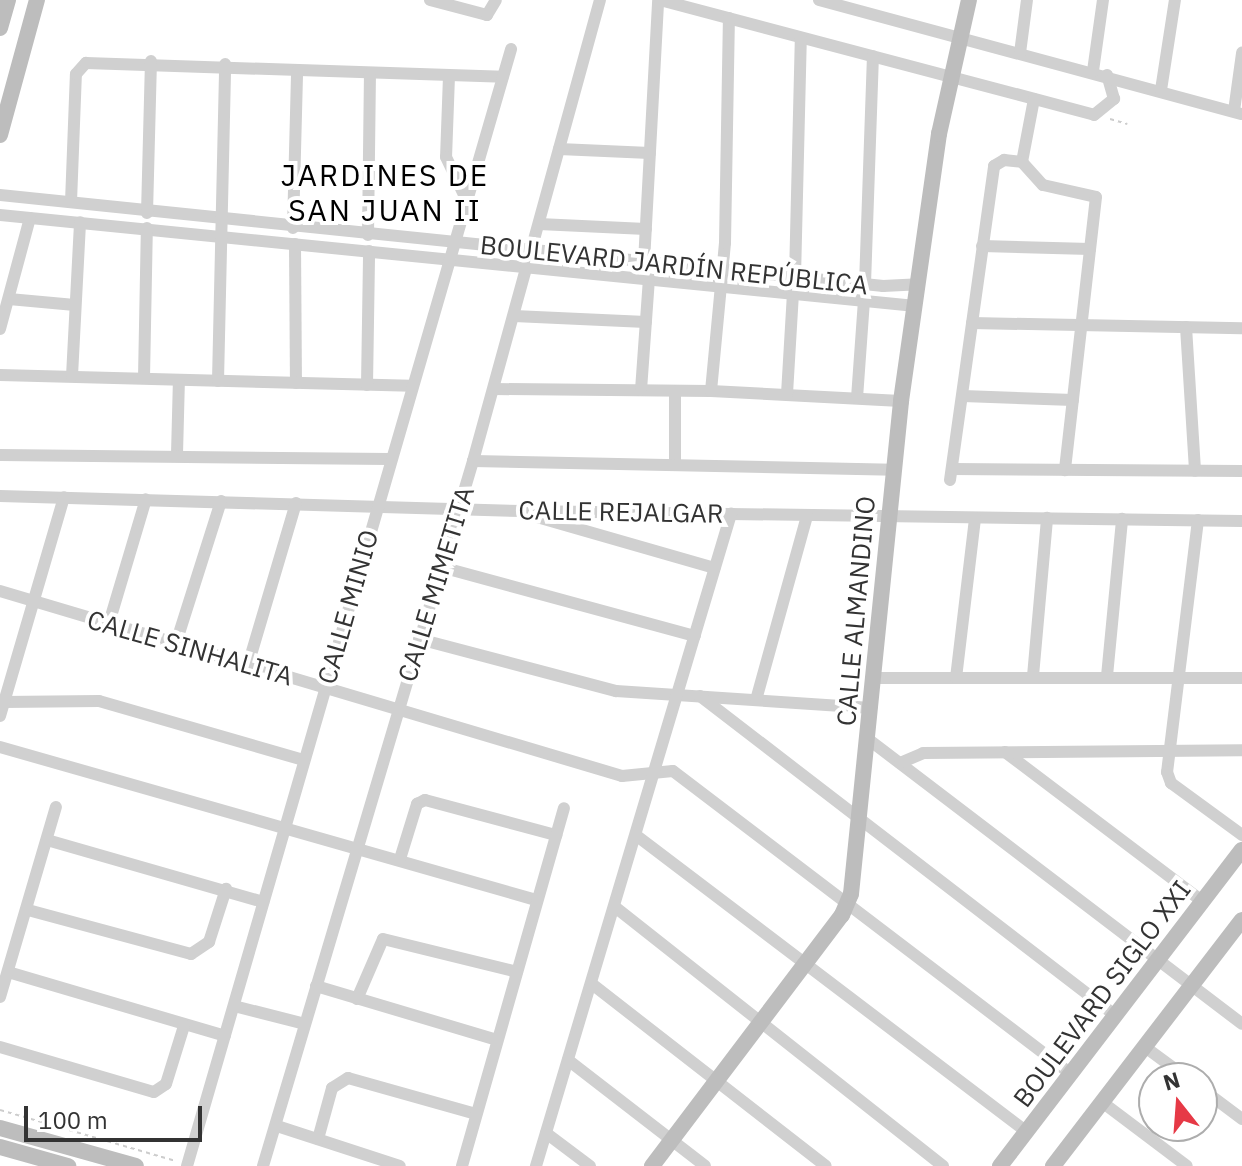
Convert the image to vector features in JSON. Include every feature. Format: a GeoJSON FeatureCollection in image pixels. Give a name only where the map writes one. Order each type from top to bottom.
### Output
{"type":"FeatureCollection","features":[{"type":"Feature","properties":{"kind":"street"},"geometry":{"type":"LineString","coordinates":[[0,28],[8,0]]}},
{"type":"Feature","properties":{"kind":"street"},"geometry":{"type":"LineString","coordinates":[[0,135],[37,0]]}},
{"type":"Feature","properties":{"kind":"street"},"geometry":{"type":"LineString","coordinates":[[430,0],[487,15],[496,0]]}},
{"type":"Feature","properties":{"kind":"street","name":"CALLE MIMETITA"},"geometry":{"type":"LineString","coordinates":[[263,1166],[494,389],[600,0]]}},
{"type":"Feature","properties":{"kind":"street"},"geometry":{"type":"LineString","coordinates":[[644,262],[659,0],[1094,115],[1114,99],[1107,75]]}},
{"type":"Feature","properties":{"kind":"street"},"geometry":{"type":"LineString","coordinates":[[819,0],[1093,71],[1238,113],[1242,53]]}},
{"type":"Feature","properties":{"kind":"street","name":"CALLE ALMANDINO"},"geometry":{"type":"LineString","coordinates":[[652,1166],[848,904],[875,678],[901,401],[951,77],[969,0]]}},
{"type":"Feature","properties":{"kind":"street"},"geometry":{"type":"LineString","coordinates":[[1020,53],[1027,0]]}},
{"type":"Feature","properties":{"kind":"street"},"geometry":{"type":"LineString","coordinates":[[1093,71],[1103,0]]}},
{"type":"Feature","properties":{"kind":"street"},"geometry":{"type":"LineString","coordinates":[[1161,90],[1175,0]]}},
{"type":"Feature","properties":{"kind":"street"},"geometry":{"type":"LineString","coordinates":[[711,391],[723,269],[729,18]]}},
{"type":"Feature","properties":{"kind":"street"},"geometry":{"type":"LineString","coordinates":[[795,277],[801,38]]}},
{"type":"Feature","properties":{"kind":"street","name":"CALLE MINIO"},"geometry":{"type":"LineString","coordinates":[[187,1165],[447,258],[511,49]]}},
{"type":"Feature","properties":{"kind":"street"},"geometry":{"type":"LineString","coordinates":[[865,284],[873,56]]}},
{"type":"Feature","properties":{"kind":"street"},"geometry":{"type":"LineString","coordinates":[[71,202],[76,74],[96,60],[225,64],[297,71],[503,77]]}},
{"type":"Feature","properties":{"kind":"street"},"geometry":{"type":"LineString","coordinates":[[147,213],[151,61]]}},
{"type":"Feature","properties":{"kind":"street"},"geometry":{"type":"LineString","coordinates":[[218,381],[225,64]]}},
{"type":"Feature","properties":{"kind":"street"},"geometry":{"type":"LineString","coordinates":[[293,228],[297,71]]}},
{"type":"Feature","properties":{"kind":"street"},"geometry":{"type":"LineString","coordinates":[[368,235],[370,73]]}},
{"type":"Feature","properties":{"kind":"street"},"geometry":{"type":"LineString","coordinates":[[449,76],[446,157],[465,197]]}},
{"type":"Feature","properties":{"kind":"street"},"geometry":{"type":"LineString","coordinates":[[1022,162],[1034,99]]}},
{"type":"Feature","properties":{"kind":"street"},"geometry":{"type":"LineString","coordinates":[[559,149],[650,153]]}},
{"type":"Feature","properties":{"kind":"street"},"geometry":{"type":"LineString","coordinates":[[1065,470],[1094,195],[1043,185],[1022,162],[999,161],[994,170],[982,246],[951,475],[1065,470],[1242,471]]}},
{"type":"Feature","properties":{"kind":"street","name":"BOULEVARD JARDÍN REPÚBLICA"},"geometry":{"type":"LineString","coordinates":[[0,195],[223,221],[865,284],[918,284]]}},
{"type":"Feature","properties":{"kind":"street","name":"BOULEVARD JARDÍN REPÚBLICA"},"geometry":{"type":"LineString","coordinates":[[0,215],[915,306]]}},
{"type":"Feature","properties":{"kind":"street"},"geometry":{"type":"LineString","coordinates":[[0,329],[30,218]]}},
{"type":"Feature","properties":{"kind":"street"},"geometry":{"type":"LineString","coordinates":[[72,376],[80,222]]}},
{"type":"Feature","properties":{"kind":"street"},"geometry":{"type":"LineString","coordinates":[[539,224],[646,229]]}},
{"type":"Feature","properties":{"kind":"street"},"geometry":{"type":"LineString","coordinates":[[144,378],[147,228]]}},
{"type":"Feature","properties":{"kind":"street"},"geometry":{"type":"LineString","coordinates":[[295,244],[296,383]]}},
{"type":"Feature","properties":{"kind":"street"},"geometry":{"type":"LineString","coordinates":[[982,246],[1090,249]]}},
{"type":"Feature","properties":{"kind":"street"},"geometry":{"type":"LineString","coordinates":[[367,385],[369,251]]}},
{"type":"Feature","properties":{"kind":"street"},"geometry":{"type":"LineString","coordinates":[[641,390],[649,279]]}},
{"type":"Feature","properties":{"kind":"street"},"geometry":{"type":"LineString","coordinates":[[787,394],[793,293]]}},
{"type":"Feature","properties":{"kind":"street"},"geometry":{"type":"LineString","coordinates":[[9,299],[75,305]]}},
{"type":"Feature","properties":{"kind":"street"},"geometry":{"type":"LineString","coordinates":[[857,398],[864,301]]}},
{"type":"Feature","properties":{"kind":"street"},"geometry":{"type":"LineString","coordinates":[[514,316],[646,322]]}},
{"type":"Feature","properties":{"kind":"street"},"geometry":{"type":"LineString","coordinates":[[972,323],[1242,328]]}},
{"type":"Feature","properties":{"kind":"street"},"geometry":{"type":"LineString","coordinates":[[1186,327],[1195,471]]}},
{"type":"Feature","properties":{"kind":"street"},"geometry":{"type":"LineString","coordinates":[[0,375],[411,386]]}},
{"type":"Feature","properties":{"kind":"street"},"geometry":{"type":"LineString","coordinates":[[177,454],[179,380]]}},
{"type":"Feature","properties":{"kind":"street"},"geometry":{"type":"LineString","coordinates":[[494,389],[711,391],[901,401]]}},
{"type":"Feature","properties":{"kind":"street"},"geometry":{"type":"LineString","coordinates":[[675,391],[675,465]]}},
{"type":"Feature","properties":{"kind":"street"},"geometry":{"type":"LineString","coordinates":[[963,396],[1073,400]]}},
{"type":"Feature","properties":{"kind":"street"},"geometry":{"type":"LineString","coordinates":[[0,455],[177,454],[389,459]]}},
{"type":"Feature","properties":{"kind":"street"},"geometry":{"type":"LineString","coordinates":[[473,461],[893,470]]}},
{"type":"Feature","properties":{"kind":"street","name":"CALLE REJALGAR"},"geometry":{"type":"LineString","coordinates":[[0,496],[522,511],[1242,521]]}},
{"type":"Feature","properties":{"kind":"street"},"geometry":{"type":"LineString","coordinates":[[0,716],[64,497]]}},
{"type":"Feature","properties":{"kind":"street"},"geometry":{"type":"LineString","coordinates":[[109,623],[146,499]]}},
{"type":"Feature","properties":{"kind":"street"},"geometry":{"type":"LineString","coordinates":[[176,643],[221,501]]}},
{"type":"Feature","properties":{"kind":"street"},"geometry":{"type":"LineString","coordinates":[[248,665],[296,503]]}},
{"type":"Feature","properties":{"kind":"street"},"geometry":{"type":"LineString","coordinates":[[522,511],[715,568]]}},
{"type":"Feature","properties":{"kind":"street"},"geometry":{"type":"LineString","coordinates":[[536,1166],[657,772],[731,514]]}},
{"type":"Feature","properties":{"kind":"street"},"geometry":{"type":"LineString","coordinates":[[756,700],[807,516]]}},
{"type":"Feature","properties":{"kind":"street"},"geometry":{"type":"LineString","coordinates":[[956,678],[975,518]]}},
{"type":"Feature","properties":{"kind":"street"},"geometry":{"type":"LineString","coordinates":[[1033,676],[1047,518]]}},
{"type":"Feature","properties":{"kind":"street"},"geometry":{"type":"LineString","coordinates":[[1107,676],[1122,519]]}},
{"type":"Feature","properties":{"kind":"street"},"geometry":{"type":"LineString","coordinates":[[1198,520],[1168,753],[1171,783],[1242,835]]}},
{"type":"Feature","properties":{"kind":"street"},"geometry":{"type":"LineString","coordinates":[[441,567],[695,636]]}},
{"type":"Feature","properties":{"kind":"street","name":"CALLE SINHALITA"},"geometry":{"type":"LineString","coordinates":[[0,591],[622,776],[640,778],[657,772]]}},
{"type":"Feature","properties":{"kind":"street"},"geometry":{"type":"LineString","coordinates":[[419,639],[616,691],[871,708]]}},
{"type":"Feature","properties":{"kind":"street"},"geometry":{"type":"LineString","coordinates":[[875,678],[1242,678]]}},
{"type":"Feature","properties":{"kind":"street"},"geometry":{"type":"LineString","coordinates":[[700,696],[1116,1016]]}},
{"type":"Feature","properties":{"kind":"street"},"geometry":{"type":"LineString","coordinates":[[4,702],[38,698],[109,703],[303,760]]}},
{"type":"Feature","properties":{"kind":"street"},"geometry":{"type":"LineString","coordinates":[[868,739],[1242,1024]]}},
{"type":"Feature","properties":{"kind":"street"},"geometry":{"type":"LineString","coordinates":[[0,747],[536,900]]}},
{"type":"Feature","properties":{"kind":"street"},"geometry":{"type":"LineString","coordinates":[[900,763],[923,753],[1242,750]]}},
{"type":"Feature","properties":{"kind":"street"},"geometry":{"type":"LineString","coordinates":[[1005,752],[1203,902]]}},
{"type":"Feature","properties":{"kind":"street"},"geometry":{"type":"LineString","coordinates":[[657,772],[682,775],[1071,1074]]}},
{"type":"Feature","properties":{"kind":"street"},"geometry":{"type":"LineString","coordinates":[[400,859],[417,804],[425,800],[556,835]]}},
{"type":"Feature","properties":{"kind":"street"},"geometry":{"type":"LineString","coordinates":[[0,997],[56,807]]}},
{"type":"Feature","properties":{"kind":"street"},"geometry":{"type":"LineString","coordinates":[[462,1166],[564,808]]}},
{"type":"Feature","properties":{"kind":"street"},"geometry":{"type":"LineString","coordinates":[[637,836],[1027,1132]]}},
{"type":"Feature","properties":{"kind":"street"},"geometry":{"type":"LineString","coordinates":[[47,840],[263,902]]}},
{"type":"Feature","properties":{"kind":"street","name":"BOULEVARD SIGLO XXI"},"geometry":{"type":"LineString","coordinates":[[1000,1166],[1242,850]]}},
{"type":"Feature","properties":{"kind":"street"},"geometry":{"type":"LineString","coordinates":[[28,910],[198,953],[209,942],[226,889]]}},
{"type":"Feature","properties":{"kind":"street"},"geometry":{"type":"LineString","coordinates":[[615,907],[943,1166]]}},
{"type":"Feature","properties":{"kind":"street"},"geometry":{"type":"LineString","coordinates":[[1056,1165],[1240,926]]}},
{"type":"Feature","properties":{"kind":"street"},"geometry":{"type":"LineString","coordinates":[[357,999],[383,939],[517,972]]}},
{"type":"Feature","properties":{"kind":"street"},"geometry":{"type":"LineString","coordinates":[[8,972],[225,1036]]}},
{"type":"Feature","properties":{"kind":"street"},"geometry":{"type":"LineString","coordinates":[[592,984],[826,1166]]}},
{"type":"Feature","properties":{"kind":"street"},"geometry":{"type":"LineString","coordinates":[[316,986],[497,1040]]}},
{"type":"Feature","properties":{"kind":"street"},"geometry":{"type":"LineString","coordinates":[[234,1006],[305,1024]]}},
{"type":"Feature","properties":{"kind":"street"},"geometry":{"type":"LineString","coordinates":[[0,1047],[154,1092],[166,1084],[184,1026]]}},
{"type":"Feature","properties":{"kind":"street"},"geometry":{"type":"LineString","coordinates":[[1145,1047],[1165,1062]]}},
{"type":"Feature","properties":{"kind":"street"},"geometry":{"type":"LineString","coordinates":[[568,1060],[705,1166]]}},
{"type":"Feature","properties":{"kind":"street"},"geometry":{"type":"LineString","coordinates":[[318,1139],[332,1088],[348,1078],[476,1114]]}},
{"type":"Feature","properties":{"kind":"street"},"geometry":{"type":"LineString","coordinates":[[1218,1101],[1242,1119]]}},
{"type":"Feature","properties":{"kind":"street"},"geometry":{"type":"LineString","coordinates":[[1102,1102],[1187,1166]]}},
{"type":"Feature","properties":{"kind":"street"},"geometry":{"type":"LineString","coordinates":[[277,1126],[400,1166]]}},
{"type":"Feature","properties":{"kind":"street"},"geometry":{"type":"LineString","coordinates":[[0,1128],[136,1166]]}},
{"type":"Feature","properties":{"kind":"street"},"geometry":{"type":"LineString","coordinates":[[546,1133],[590,1166]]}},
{"type":"Feature","properties":{"kind":"street"},"geometry":{"type":"LineString","coordinates":[[0,1147],[68,1166]]}},
{"type":"Feature","properties":{"kind":"path"},"geometry":{"type":"LineString","coordinates":[[1094,115],[1127,124]]}},
{"type":"Feature","properties":{"kind":"path"},"geometry":{"type":"LineString","coordinates":[[0,1110],[187,1165]]}},
{"type":"Feature","properties":{"kind":"district","name":"JARDINES DE SAN JUAN II"},"geometry":{"type":"Point","coordinates":[385,192]}}]}
